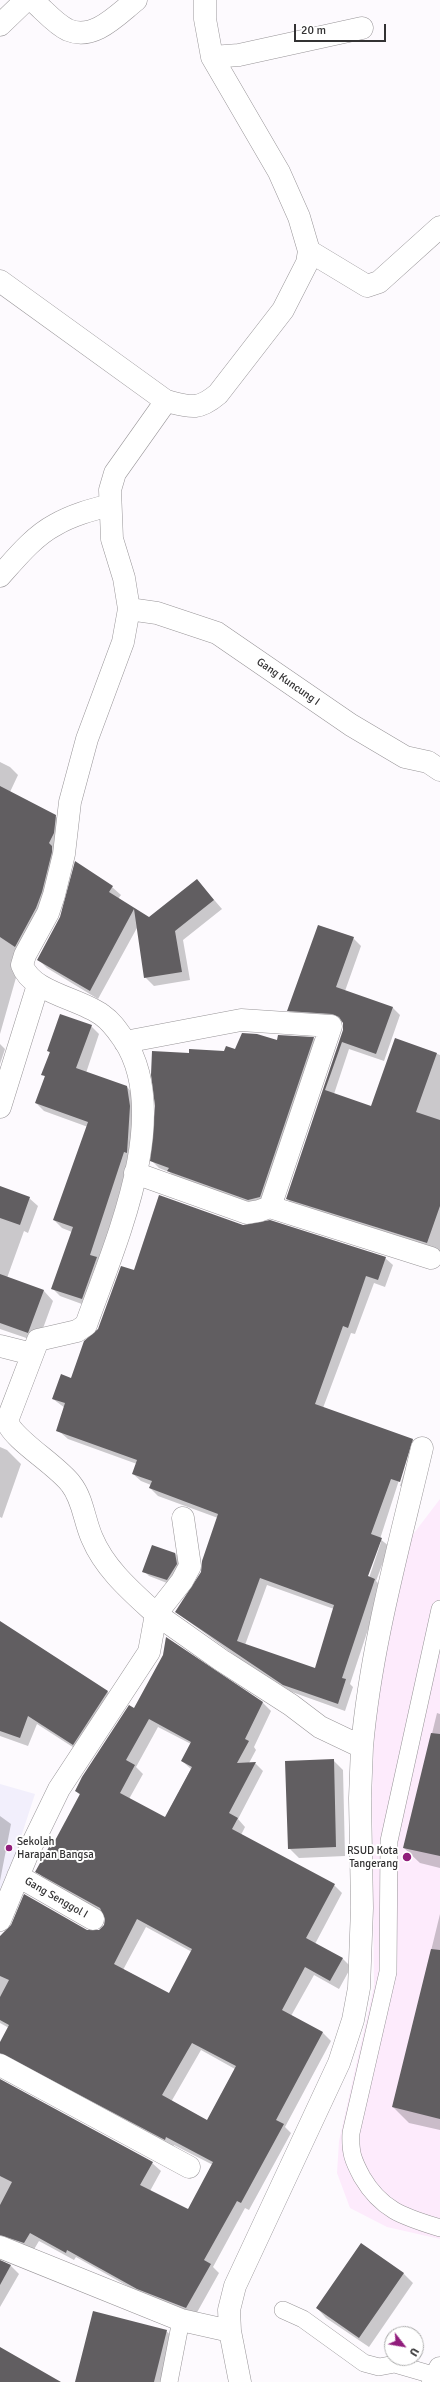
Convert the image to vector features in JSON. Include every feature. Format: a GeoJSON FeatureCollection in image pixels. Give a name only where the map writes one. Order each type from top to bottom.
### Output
{"type":"FeatureCollection","features":[{"type":"Feature","properties":{"kind":"street"},"geometry":{"type":"LineString","coordinates":[[0,25],[26,0]]}},
{"type":"Feature","properties":{"kind":"street"},"geometry":{"type":"LineString","coordinates":[[32,0],[67,29],[81,34],[101,27],[136,0]]}},
{"type":"Feature","properties":{"kind":"street"},"geometry":{"type":"LineString","coordinates":[[0,281],[166,401],[191,407],[205,405],[218,394],[283,310],[307,263],[309,251],[304,230],[279,172],[212,57],[205,19],[205,0]]}},
{"type":"Feature","properties":{"kind":"street"},"geometry":{"type":"LineString","coordinates":[[212,57],[239,55],[362,28]]}},
{"type":"Feature","properties":{"kind":"street"},"geometry":{"type":"LineString","coordinates":[[309,251],[368,286],[379,282],[440,227]]}},
{"type":"Feature","properties":{"kind":"street"},"geometry":{"type":"LineString","coordinates":[[166,401],[116,473],[110,490],[112,539],[124,578],[129,609],[123,642],[87,739],[70,802],[64,854],[54,894],[48,913],[25,955],[22,965],[27,976],[38,985],[92,1008],[112,1022],[125,1042],[141,1077],[145,1116],[131,1198],[86,1325],[77,1331],[38,1340],[7,1421],[13,1434],[54,1465],[72,1485],[82,1505],[92,1537],[106,1562],[120,1580],[156,1614],[221,1660],[291,1705],[320,1727],[362,1747]]}},
{"type":"Feature","properties":{"kind":"street"},"geometry":{"type":"LineString","coordinates":[[0,576],[28,547],[53,525],[82,513],[110,505]]}},
{"type":"Feature","properties":{"kind":"street","name":"Gang Kuncung I"},"geometry":{"type":"LineString","coordinates":[[129,609],[157,613],[217,633],[351,725],[405,757],[428,762],[440,770]]}},
{"type":"Feature","properties":{"kind":"street"},"geometry":{"type":"LineString","coordinates":[[0,1107],[38,985]]}},
{"type":"Feature","properties":{"kind":"street"},"geometry":{"type":"LineString","coordinates":[[125,1042],[241,1020],[331,1026],[270,1206]]}},
{"type":"Feature","properties":{"kind":"street"},"geometry":{"type":"LineString","coordinates":[[135,1173],[247,1213],[259,1211],[270,1206],[431,1258]]}},
{"type":"Feature","properties":{"kind":"street"},"geometry":{"type":"LineString","coordinates":[[0,1346],[32,1354]]}},
{"type":"Feature","properties":{"kind":"street"},"geometry":{"type":"LineString","coordinates":[[240,2382],[230,2331],[229,2310],[235,2286],[339,2063],[353,2020],[358,1988],[362,1908],[360,1798],[362,1747],[370,1675],[379,1626],[422,1448]]}},
{"type":"Feature","properties":{"kind":"street"},"geometry":{"type":"LineString","coordinates":[[0,1920],[18,1876],[59,1789],[149,1652],[156,1614],[182,1581],[190,1566],[183,1518]]}},
{"type":"Feature","properties":{"kind":"street","name":"Gang Senggol I"},"geometry":{"type":"LineString","coordinates":[[18,1876],[93,1919]]}},
{"type":"Feature","properties":{"kind":"street"},"geometry":{"type":"LineString","coordinates":[[0,2065],[189,2167]]}},
{"type":"Feature","properties":{"kind":"street"},"geometry":{"type":"LineString","coordinates":[[0,2247],[181,2320],[230,2331]]}},
{"type":"Feature","properties":{"kind":"lane"},"geometry":{"type":"LineString","coordinates":[[440,1609],[389,1841],[388,1972],[351,2133],[350,2154],[372,2194],[387,2207],[410,2219],[440,2228]]}},
{"type":"Feature","properties":{"kind":"lane"},"geometry":{"type":"LineString","coordinates":[[282,2310],[303,2319],[364,2363],[379,2367],[395,2364],[436,2375]]}},
{"type":"Feature","properties":{"kind":"lane"},"geometry":{"type":"LineString","coordinates":[[169,2382],[181,2320]]}},
{"type":"Feature","properties":{"kind":"shaded area","name":"RSUD Kota Tangerang"},"geometry":{"type":"Polygon","coordinates":[[[440,1499],[440,2239],[387,2227],[350,2208],[337,2173],[339,2141],[374,1986],[372,1795],[376,1666],[408,1541],[440,1499]]]}},
{"type":"Feature","properties":{"kind":"shaded area","name":"Sekolah Harapan Bangsa"},"geometry":{"type":"Polygon","coordinates":[[[0,1784],[35,1794],[0,1901],[0,1784]]]}},
{"type":"Feature","properties":{"kind":"building"},"geometry":{"type":"Polygon","coordinates":[[[0,786],[56,815],[54,833],[49,843],[52,846],[52,852],[42,892],[36,908],[15,947],[0,937],[0,786]]]}},
{"type":"Feature","properties":{"kind":"building"},"geometry":{"type":"Polygon","coordinates":[[[75,861],[113,886],[109,892],[149,917],[197,879],[214,900],[175,931],[182,972],[144,978],[134,909],[90,991],[37,960],[60,917],[75,861]]]}},
{"type":"Feature","properties":{"kind":"building"},"geometry":{"type":"Polygon","coordinates":[[[318,925],[354,937],[336,987],[393,1007],[376,1054],[342,1042],[325,1090],[371,1106],[395,1038],[437,1053],[416,1112],[440,1120],[440,1206],[427,1243],[286,1199],[343,1030],[343,1023],[339,1017],[332,1014],[287,1011],[318,925]]]}},
{"type":"Feature","properties":{"kind":"building"},"geometry":{"type":"Polygon","coordinates":[[[60,1014],[92,1025],[76,1068],[127,1086],[130,1106],[127,1153],[124,1152],[90,1255],[97,1257],[82,1299],[51,1289],[73,1227],[53,1220],[88,1122],[35,1103],[45,1076],[41,1075],[50,1052],[47,1051],[60,1014]]]}},
{"type":"Feature","properties":{"kind":"building"},"geometry":{"type":"Polygon","coordinates":[[[242,1033],[257,1034],[277,1040],[278,1035],[314,1037],[260,1197],[248,1200],[167,1171],[169,1168],[150,1161],[155,1106],[151,1075],[152,1051],[189,1053],[189,1049],[224,1051],[226,1046],[235,1049],[242,1033]]]}},
{"type":"Feature","properties":{"kind":"building"},"geometry":{"type":"Polygon","coordinates":[[[0,1186],[30,1197],[20,1225],[0,1218],[0,1186]]]}},
{"type":"Feature","properties":{"kind":"building"},"geometry":{"type":"Polygon","coordinates":[[[159,1195],[243,1225],[270,1220],[386,1257],[378,1280],[366,1276],[348,1328],[343,1326],[315,1404],[413,1439],[400,1482],[391,1479],[371,1534],[382,1538],[368,1576],[375,1579],[342,1678],[346,1679],[338,1704],[283,1685],[175,1612],[201,1572],[202,1561],[218,1514],[149,1488],[152,1481],[132,1474],[137,1460],[56,1431],[65,1403],[52,1399],[61,1374],[71,1378],[84,1341],[98,1329],[121,1266],[134,1270],[159,1195]],[[260,1578],[237,1641],[315,1668],[334,1605],[260,1578]]]}},
{"type":"Feature","properties":{"kind":"building"},"geometry":{"type":"Polygon","coordinates":[[[0,1274],[44,1290],[28,1333],[0,1323],[0,1274]]]}},
{"type":"Feature","properties":{"kind":"building"},"geometry":{"type":"Polygon","coordinates":[[[152,1545],[175,1553],[177,1564],[167,1580],[142,1572],[152,1545]]]}},
{"type":"Feature","properties":{"kind":"building"},"geometry":{"type":"Polygon","coordinates":[[[0,1621],[108,1691],[73,1745],[28,1716],[20,1738],[0,1731],[0,1621]]]}},
{"type":"Feature","properties":{"kind":"building"},"geometry":{"type":"Polygon","coordinates":[[[166,1637],[263,1702],[245,1739],[249,1741],[237,1763],[256,1762],[229,1813],[238,1818],[232,1829],[335,1884],[306,1938],[343,1958],[330,1981],[305,1967],[282,2010],[323,2032],[276,2120],[284,2124],[241,2203],[237,2201],[204,2260],[211,2264],[186,2308],[137,2289],[67,2250],[66,2253],[30,2233],[24,2243],[0,2235],[0,2205],[12,2182],[0,2176],[0,2079],[153,2162],[140,2185],[188,2209],[213,2162],[166,2137],[165,2140],[0,2053],[0,2042],[9,2025],[0,2020],[0,1997],[9,1980],[0,1976],[0,1936],[11,1925],[24,1894],[87,1930],[99,1930],[104,1925],[105,1919],[100,1908],[35,1872],[49,1847],[51,1848],[80,1794],[75,1791],[82,1777],[129,1705],[134,1708],[163,1655],[166,1637]],[[149,1719],[126,1760],[135,1765],[120,1793],[165,1817],[192,1767],[181,1761],[191,1742],[149,1719]],[[137,1919],[114,1964],[169,1993],[192,1949],[137,1919]],[[192,2043],[162,2095],[207,2120],[236,2066],[192,2043]]]}},
{"type":"Feature","properties":{"kind":"building"},"geometry":{"type":"Polygon","coordinates":[[[431,1733],[440,1734],[440,1856],[403,1848],[431,1733]]]}},
{"type":"Feature","properties":{"kind":"building"},"geometry":{"type":"Polygon","coordinates":[[[334,1759],[336,1847],[288,1849],[285,1761],[334,1759]]]}},
{"type":"Feature","properties":{"kind":"building"},"geometry":{"type":"Polygon","coordinates":[[[431,1949],[440,1950],[440,2119],[392,2107],[431,1949]]]}},
{"type":"Feature","properties":{"kind":"building"},"geometry":{"type":"Polygon","coordinates":[[[361,2243],[404,2273],[359,2338],[316,2308],[361,2243]]]}},
{"type":"Feature","properties":{"kind":"building"},"geometry":{"type":"Polygon","coordinates":[[[0,2260],[11,2265],[0,2285],[0,2260]]]}},
{"type":"Feature","properties":{"kind":"building"},"geometry":{"type":"Polygon","coordinates":[[[93,2311],[167,2330],[154,2382],[75,2382],[93,2311]]]}},
{"type":"Feature","properties":{"kind":"building"},"geometry":{"type":"Polygon","coordinates":[[[0,2347],[61,2382],[0,2382],[0,2347]]]}},
{"type":"Feature","properties":{"kind":"place","name":"Sekolah Harapan Bangsa"},"geometry":{"type":"Point","coordinates":[9,1848]}},
{"type":"Feature","properties":{"kind":"place","name":"RSUD Kota Tangerang"},"geometry":{"type":"Point","coordinates":[407,1857]}}]}
